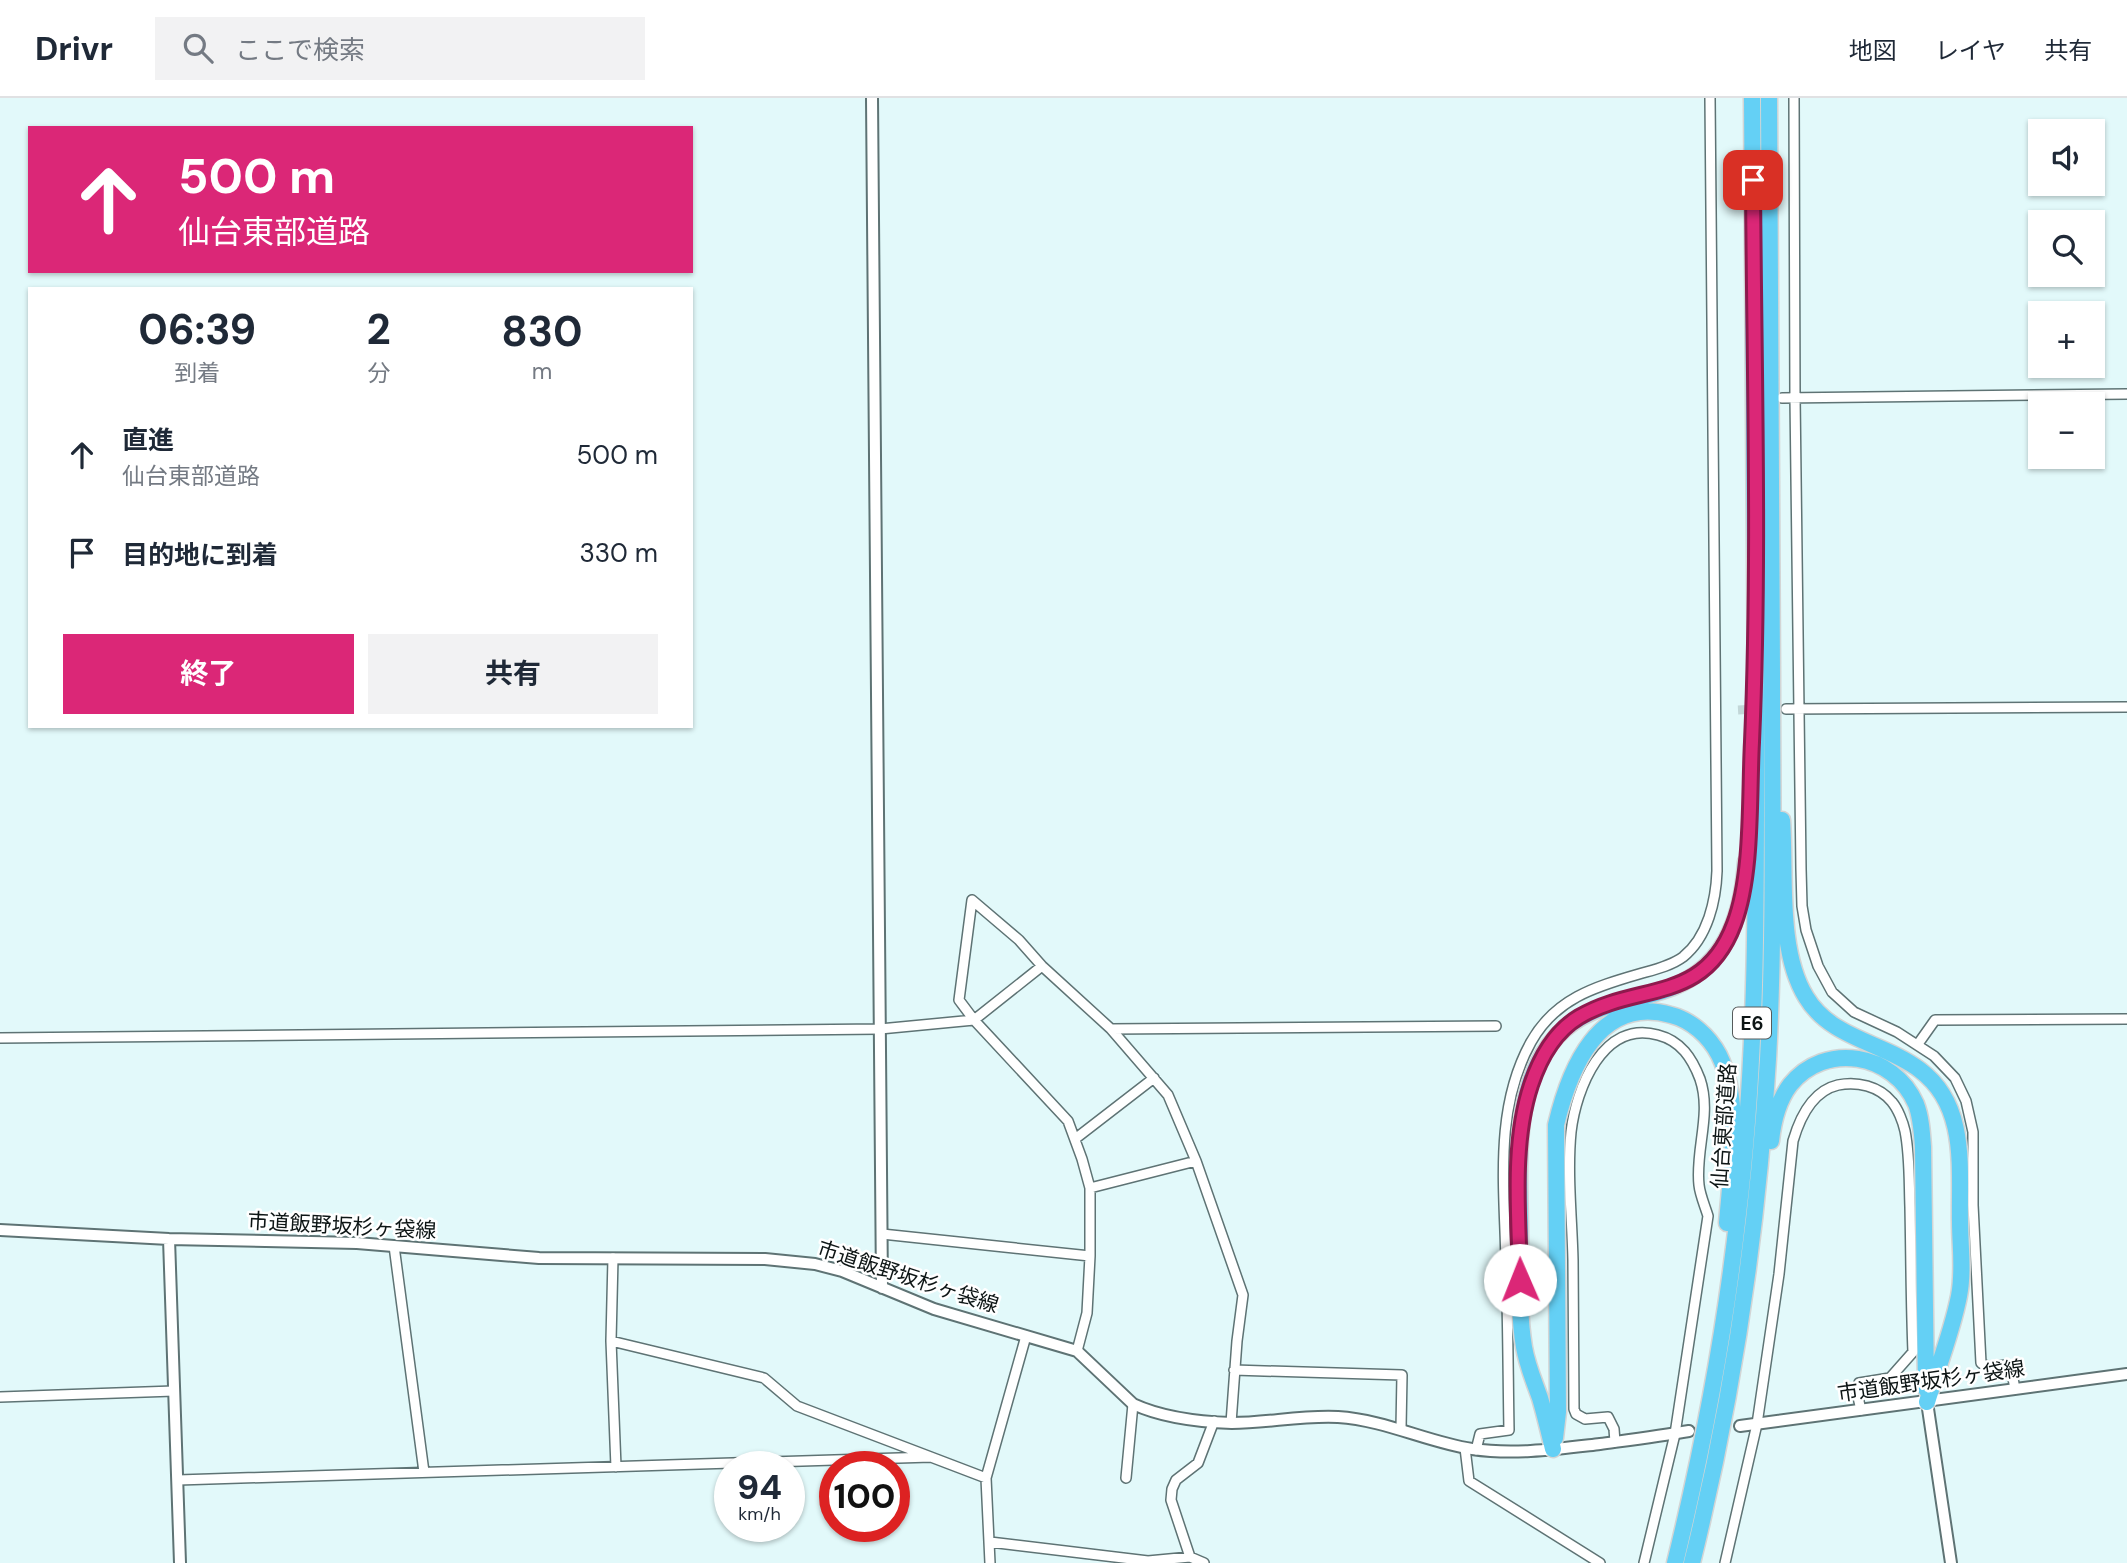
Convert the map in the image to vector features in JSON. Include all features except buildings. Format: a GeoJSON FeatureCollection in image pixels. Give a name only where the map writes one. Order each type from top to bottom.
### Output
{"type":"FeatureCollection","features":[{"type":"Feature","properties":{"kind":"highway","name":"仙台東部道路"},"geometry":{"type":"LineString","coordinates":[[1675,1563],[1714,1386],[1739,1211],[1751,1046],[1756,658],[1752,98]]}},
{"type":"Feature","properties":{"kind":"highway","name":"仙台東部道路"},"geometry":{"type":"LineString","coordinates":[[1692,1563],[1707,1504],[1733,1371],[1755,1210],[1768,1059],[1772,932],[1769,98]]}},
{"type":"Feature","properties":{"kind":"highway"},"geometry":{"type":"LineString","coordinates":[[1772,656],[1786,925],[1799,983],[1812,1006],[1830,1024],[1910,1063],[1931,1079],[1947,1102],[1956,1128],[1960,1163],[1961,1283],[1951,1327],[1927,1402]]}},
{"type":"Feature","properties":{"kind":"highway"},"geometry":{"type":"LineString","coordinates":[[1553,1450],[1529,1367],[1522,1328],[1519,1150],[1526,1100],[1546,1051],[1565,1028],[1590,1012],[1616,1002],[1661,991],[1692,978],[1705,968],[1726,942],[1745,883],[1756,658]]}},
{"type":"Feature","properties":{"kind":"highway"},"geometry":{"type":"LineString","coordinates":[[1553,1450],[1558,1412],[1556,1125],[1580,1056],[1595,1035],[1614,1020],[1636,1013],[1648,1011],[1673,1015],[1695,1027],[1718,1053],[1727,1078],[1732,1140],[1714,1386]]}},
{"type":"Feature","properties":{"kind":"highway"},"geometry":{"type":"LineString","coordinates":[[1733,1371],[1753,1292],[1772,1127],[1781,1100],[1790,1085],[1811,1067],[1841,1057],[1855,1058],[1872,1061],[1899,1078],[1920,1115],[1923,1147],[1927,1402]]}},
{"type":"Feature","properties":{"kind":"street"},"geometry":{"type":"LineString","coordinates":[[872,98],[882,1288]]}},
{"type":"Feature","properties":{"kind":"street"},"geometry":{"type":"LineString","coordinates":[[1600,1563],[1469,1481],[1471,1449],[1480,1434],[1509,1430],[1503,1153],[1510,1094],[1529,1044],[1547,1020],[1569,1000],[1596,986],[1659,968],[1683,957],[1700,937],[1715,898],[1717,871],[1710,98]]}},
{"type":"Feature","properties":{"kind":"street"},"geometry":{"type":"LineString","coordinates":[[1794,98],[1802,906],[1810,945],[1826,984],[1838,999],[1854,1012],[1918,1044],[1955,1078],[1968,1109],[1973,1140],[1973,1205],[1981,1363],[1988,1367],[2006,1366],[2012,1373],[2015,1389]]}},
{"type":"Feature","properties":{"kind":"street"},"geometry":{"type":"LineString","coordinates":[[1782,398],[2127,394]]}},
{"type":"Feature","properties":{"kind":"street"},"geometry":{"type":"LineString","coordinates":[[1786,709],[2127,707]]}},
{"type":"Feature","properties":{"kind":"street"},"geometry":{"type":"LineString","coordinates":[[1077,1351],[1087,1313],[1090,1188],[1068,1121],[958,1000],[972,900],[1019,940],[1042,966],[1111,1030],[1168,1095],[1196,1161],[1243,1295],[1231,1423]]}},
{"type":"Feature","properties":{"kind":"street"},"geometry":{"type":"LineString","coordinates":[[0,1038],[880,1029],[974,1020],[1042,966]]}},
{"type":"Feature","properties":{"kind":"street"},"geometry":{"type":"LineString","coordinates":[[1918,1044],[1935,1020],[2127,1019]]}},
{"type":"Feature","properties":{"kind":"street"},"geometry":{"type":"LineString","coordinates":[[1111,1030],[1496,1026]]}},
{"type":"Feature","properties":{"kind":"street"},"geometry":{"type":"LineString","coordinates":[[1615,1441],[1614,1429],[1608,1417],[1585,1419],[1576,1415],[1574,1409],[1572,1132],[1586,1077],[1598,1058],[1608,1046],[1623,1037],[1644,1032],[1667,1037],[1679,1044],[1688,1055],[1701,1082],[1705,1108],[1699,1184],[1707,1216],[1675,1434],[1644,1563]]}},
{"type":"Feature","properties":{"kind":"street"},"geometry":{"type":"LineString","coordinates":[[1075,1139],[1154,1078]]}},
{"type":"Feature","properties":{"kind":"street"},"geometry":{"type":"LineString","coordinates":[[1725,1563],[1756,1424],[1779,1274],[1793,1141],[1800,1120],[1816,1096],[1835,1086],[1847,1084],[1863,1084],[1875,1089],[1893,1103],[1904,1128],[1908,1169],[1913,1352],[1890,1378],[1860,1383],[1857,1393],[1861,1410]]}},
{"type":"Feature","properties":{"kind":"street"},"geometry":{"type":"LineString","coordinates":[[1090,1188],[1196,1161]]}},
{"type":"Feature","properties":{"kind":"street","name":"市道飯野坂杉ヶ袋線"},"geometry":{"type":"LineString","coordinates":[[0,1230],[169,1239],[357,1243],[539,1258],[793,1261],[842,1271],[934,1309],[1077,1351],[1133,1404],[1185,1418],[1231,1423],[1319,1416],[1370,1421],[1471,1449],[1516,1452],[1553,1450],[1689,1431]]}},
{"type":"Feature","properties":{"kind":"street"},"geometry":{"type":"LineString","coordinates":[[882,1234],[1090,1256]]}},
{"type":"Feature","properties":{"kind":"street"},"geometry":{"type":"LineString","coordinates":[[169,1239],[180,1563]]}},
{"type":"Feature","properties":{"kind":"street"},"geometry":{"type":"LineString","coordinates":[[394,1246],[424,1472]]}},
{"type":"Feature","properties":{"kind":"street"},"geometry":{"type":"LineString","coordinates":[[614,1258],[611,1341],[616,1467]]}},
{"type":"Feature","properties":{"kind":"street"},"geometry":{"type":"LineString","coordinates":[[990,1563],[986,1478],[1026,1336]]}},
{"type":"Feature","properties":{"kind":"street"},"geometry":{"type":"LineString","coordinates":[[611,1341],[764,1378],[797,1406],[986,1478]]}},
{"type":"Feature","properties":{"kind":"street"},"geometry":{"type":"LineString","coordinates":[[1234,1370],[1402,1375],[1401,1429]]}},
{"type":"Feature","properties":{"kind":"street","name":"市道飯野坂杉ヶ袋線"},"geometry":{"type":"LineString","coordinates":[[1740,1426],[2127,1374]]}},
{"type":"Feature","properties":{"kind":"street"},"geometry":{"type":"LineString","coordinates":[[0,1397],[174,1391]]}},
{"type":"Feature","properties":{"kind":"street"},"geometry":{"type":"LineString","coordinates":[[1927,1402],[1951,1563]]}},
{"type":"Feature","properties":{"kind":"street"},"geometry":{"type":"LineString","coordinates":[[1126,1478],[1133,1404]]}},
{"type":"Feature","properties":{"kind":"street"},"geometry":{"type":"LineString","coordinates":[[1190,1557],[1171,1500],[1172,1489],[1176,1480],[1198,1463],[1214,1421]]}},
{"type":"Feature","properties":{"kind":"street"},"geometry":{"type":"LineString","coordinates":[[178,1480],[931,1457]]}},
{"type":"Feature","properties":{"kind":"street"},"geometry":{"type":"LineString","coordinates":[[990,1542],[1148,1561],[1190,1557],[1204,1563]]}},
{"type":"Feature","properties":{"kind":"tunnel"},"geometry":{"type":"LineString","coordinates":[[1738,710],[1757,709]]}},
{"type":"Feature","properties":{"kind":"route"},"geometry":{"type":"LineString","coordinates":[[1520,1280],[1520,1132],[1531,1083],[1546,1051],[1565,1028],[1590,1012],[1678,985],[1705,968],[1726,942],[1745,883],[1756,658],[1753,180]]}}]}
